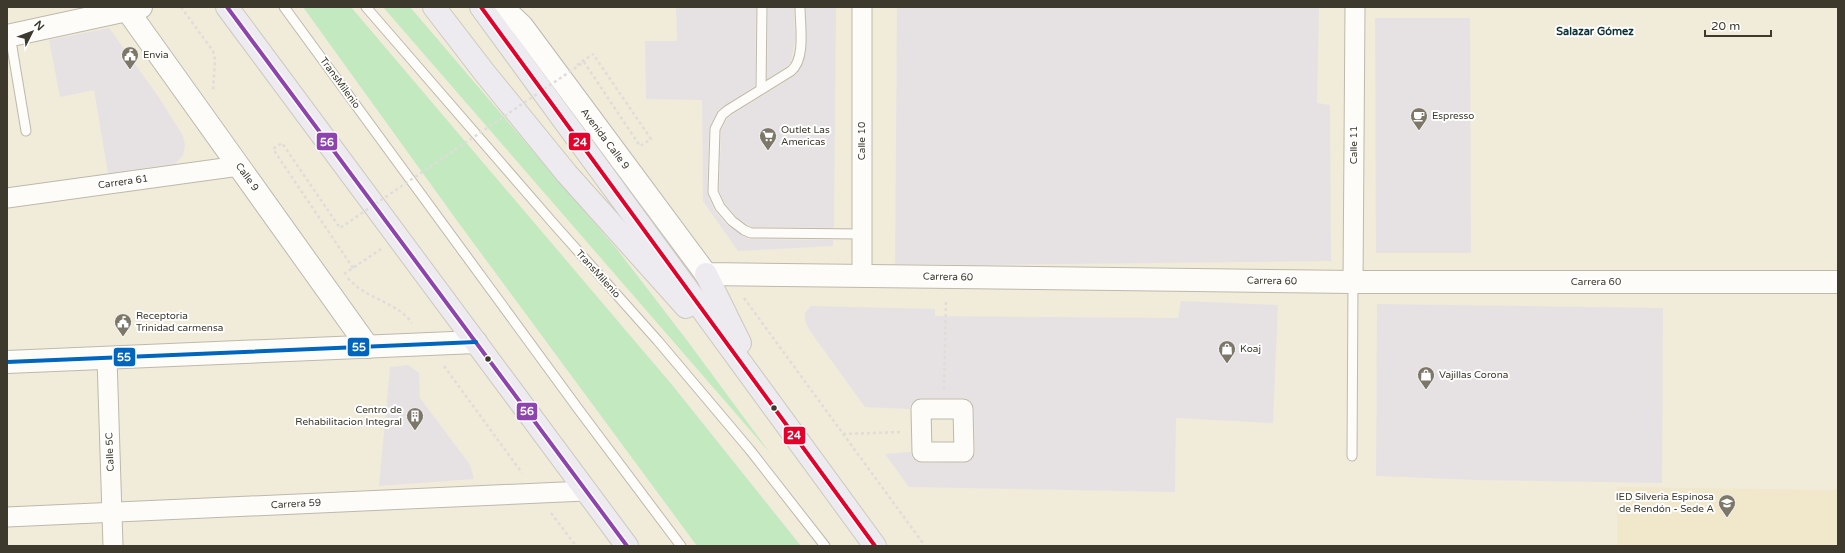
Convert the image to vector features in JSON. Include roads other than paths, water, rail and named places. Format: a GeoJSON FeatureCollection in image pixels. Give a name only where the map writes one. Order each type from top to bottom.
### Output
{"type":"FeatureCollection","features":[{"type":"Feature","properties":{"kind":"highway"},"geometry":{"type":"LineString","coordinates":[[227,7],[627,546]]}},
{"type":"Feature","properties":{"kind":"highway"},"geometry":{"type":"LineString","coordinates":[[434,7],[484,72],[567,174],[766,396]]}},
{"type":"Feature","properties":{"kind":"highway"},"geometry":{"type":"LineString","coordinates":[[480,7],[875,546]]}},
{"type":"Feature","properties":{"kind":"highway"},"geometry":{"type":"LineString","coordinates":[[706,274],[766,396]]}},
{"type":"Feature","properties":{"kind":"street","name":"Avenida Calle 9"},"geometry":{"type":"LineString","coordinates":[[502,7],[522,26],[706,274]]}},
{"type":"Feature","properties":{"kind":"street","name":"Calle 10"},"geometry":{"type":"LineString","coordinates":[[862,7],[862,276]]}},
{"type":"Feature","properties":{"kind":"street","name":"Calle 11"},"geometry":{"type":"LineString","coordinates":[[1353,282],[1355,7]]}},
{"type":"Feature","properties":{"kind":"street"},"geometry":{"type":"LineString","coordinates":[[9,36],[132,8]]}},
{"type":"Feature","properties":{"kind":"street","name":"Calle 9"},"geometry":{"type":"LineString","coordinates":[[132,8],[239,166],[368,347]]}},
{"type":"Feature","properties":{"kind":"street","name":"Carrera 61"},"geometry":{"type":"LineString","coordinates":[[7,198],[239,166]]}},
{"type":"Feature","properties":{"kind":"street","name":"Carrera 60"},"geometry":{"type":"LineString","coordinates":[[706,274],[1353,282],[1838,282]]}},
{"type":"Feature","properties":{"kind":"street"},"geometry":{"type":"LineString","coordinates":[[7,362],[476,342]]}},
{"type":"Feature","properties":{"kind":"street","name":"Calle 5C"},"geometry":{"type":"LineString","coordinates":[[107,358],[113,546]]}},
{"type":"Feature","properties":{"kind":"street"},"geometry":{"type":"LineString","coordinates":[[921,409],[943,409],[963,409],[964,452],[922,452],[921,409]]}},
{"type":"Feature","properties":{"kind":"street","name":"Carrera 59"},"geometry":{"type":"LineString","coordinates":[[7,517],[586,491]]}},
{"type":"Feature","properties":{"kind":"lane","name":"TransMilenio"},"geometry":{"type":"LineString","coordinates":[[284,7],[579,410],[681,546]]}},
{"type":"Feature","properties":{"kind":"lane","name":"TransMilenio"},"geometry":{"type":"LineString","coordinates":[[366,7],[553,223],[658,341],[750,450],[825,546]]}},
{"type":"Feature","properties":{"kind":"lane"},"geometry":{"type":"LineString","coordinates":[[761,89],[762,7]]}},
{"type":"Feature","properties":{"kind":"lane"},"geometry":{"type":"LineString","coordinates":[[800,7],[800,54],[798,64],[791,71],[722,115],[714,129],[713,192],[720,206],[737,226],[751,233],[862,234]]}},
{"type":"Feature","properties":{"kind":"lane"},"geometry":{"type":"LineString","coordinates":[[9,36],[26,131]]}},
{"type":"Feature","properties":{"kind":"lane"},"geometry":{"type":"LineString","coordinates":[[1352,456],[1353,282]]}},
{"type":"Feature","properties":{"kind":"place","name":"Envia"},"geometry":{"type":"Point","coordinates":[130,70]}},
{"type":"Feature","properties":{"kind":"place","name":"Espresso"},"geometry":{"type":"Point","coordinates":[1419,131]}},
{"type":"Feature","properties":{"kind":"place","name":"Outlet Las Americas"},"geometry":{"type":"Point","coordinates":[768,151]}},
{"type":"Feature","properties":{"kind":"place","name":"Receptoria Trinidad carmensa"},"geometry":{"type":"Point","coordinates":[123,337]}},
{"type":"Feature","properties":{"kind":"place","name":"Koaj"},"geometry":{"type":"Point","coordinates":[1227,364]}},
{"type":"Feature","properties":{"kind":"place","name":"Vajillas Corona"},"geometry":{"type":"Point","coordinates":[1426,390]}},
{"type":"Feature","properties":{"kind":"place","name":"Centro de Rehabilitacion Integral"},"geometry":{"type":"Point","coordinates":[415,431]}},
{"type":"Feature","properties":{"kind":"place","name":"IED Silveria Espinosa de Rendón - Sede A"},"geometry":{"type":"Point","coordinates":[1727,518]}},
{"type":"Feature","properties":{"kind":"district","name":"Salazar Gómez"},"geometry":{"type":"Point","coordinates":[1595,31]}}]}
